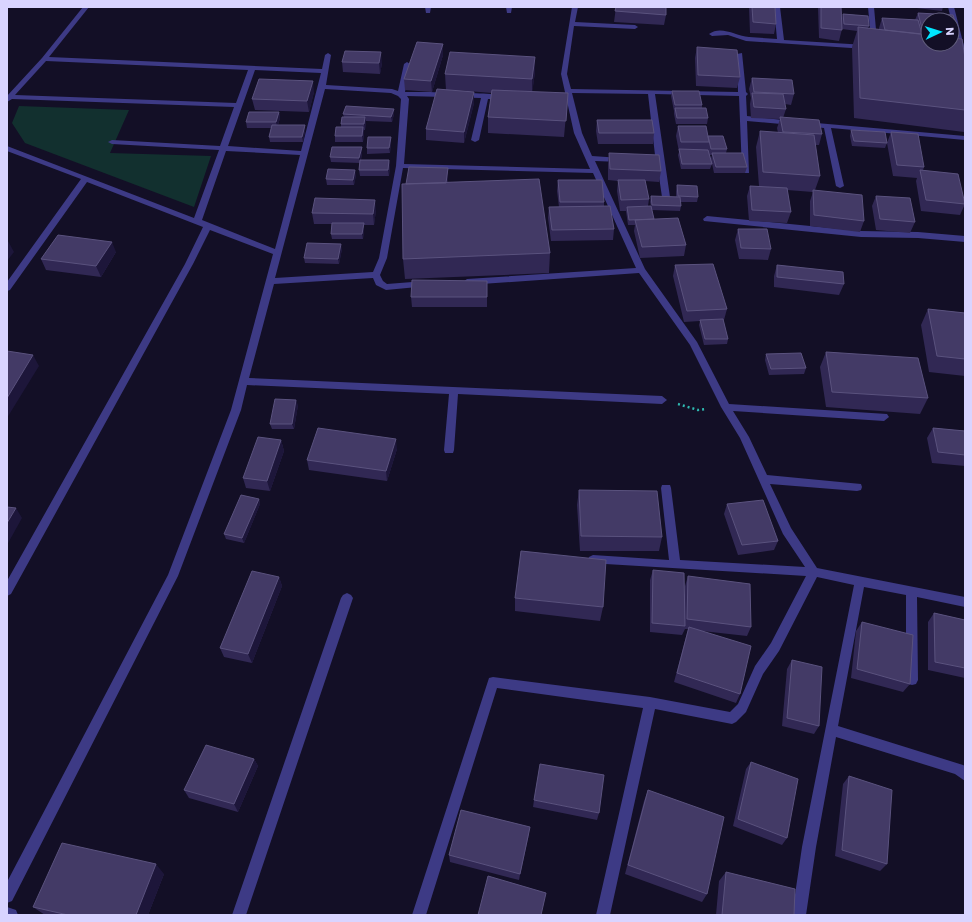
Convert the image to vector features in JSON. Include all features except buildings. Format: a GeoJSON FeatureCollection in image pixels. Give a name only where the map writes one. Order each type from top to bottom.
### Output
{"type":"FeatureCollection","features":[{"type":"Feature","properties":{"kind":"street"},"geometry":{"type":"LineString","coordinates":[[8,98],[44,60],[86,7]]}},
{"type":"Feature","properties":{"kind":"street"},"geometry":{"type":"LineString","coordinates":[[575,7],[564,74],[566,95],[578,133],[641,270],[694,344],[726,407],[744,437],[787,531],[814,572]]}},
{"type":"Feature","properties":{"kind":"street"},"geometry":{"type":"LineString","coordinates":[[777,7],[781,41]]}},
{"type":"Feature","properties":{"kind":"street"},"geometry":{"type":"LineString","coordinates":[[712,34],[729,33],[746,39],[874,48],[870,7]]}},
{"type":"Feature","properties":{"kind":"street"},"geometry":{"type":"LineString","coordinates":[[951,7],[960,55],[965,64]]}},
{"type":"Feature","properties":{"kind":"street"},"geometry":{"type":"LineString","coordinates":[[571,24],[635,27]]}},
{"type":"Feature","properties":{"kind":"street"},"geometry":{"type":"LineString","coordinates":[[740,54],[744,94],[746,171]]}},
{"type":"Feature","properties":{"kind":"street"},"geometry":{"type":"LineString","coordinates":[[7,896],[173,576],[236,410],[322,87],[328,55]]}},
{"type":"Feature","properties":{"kind":"street"},"geometry":{"type":"LineString","coordinates":[[44,60],[325,71]]}},
{"type":"Feature","properties":{"kind":"street"},"geometry":{"type":"LineString","coordinates":[[407,64],[401,94],[404,99],[400,166],[383,258],[376,275],[379,283],[386,287],[434,284]]}},
{"type":"Feature","properties":{"kind":"street"},"geometry":{"type":"LineString","coordinates":[[197,222],[252,68]]}},
{"type":"Feature","properties":{"kind":"street"},"geometry":{"type":"LineString","coordinates":[[322,87],[392,91],[401,94],[508,97]]}},
{"type":"Feature","properties":{"kind":"street"},"geometry":{"type":"LineString","coordinates":[[566,95],[651,92],[744,94]]}},
{"type":"Feature","properties":{"kind":"street"},"geometry":{"type":"LineString","coordinates":[[651,92],[666,197]]}},
{"type":"Feature","properties":{"kind":"street"},"geometry":{"type":"LineString","coordinates":[[475,140],[484,96]]}},
{"type":"Feature","properties":{"kind":"street"},"geometry":{"type":"LineString","coordinates":[[8,98],[239,104]]}},
{"type":"Feature","properties":{"kind":"street"},"geometry":{"type":"LineString","coordinates":[[744,118],[965,138]]}},
{"type":"Feature","properties":{"kind":"street"},"geometry":{"type":"LineString","coordinates":[[827,126],[840,186]]}},
{"type":"Feature","properties":{"kind":"street"},"geometry":{"type":"LineString","coordinates":[[112,142],[304,153]]}},
{"type":"Feature","properties":{"kind":"street"},"geometry":{"type":"LineString","coordinates":[[7,148],[278,253]]}},
{"type":"Feature","properties":{"kind":"street"},"geometry":{"type":"LineString","coordinates":[[640,161],[657,161],[659,155]]}},
{"type":"Feature","properties":{"kind":"street"},"geometry":{"type":"LineString","coordinates":[[589,158],[626,160]]}},
{"type":"Feature","properties":{"kind":"street"},"geometry":{"type":"LineString","coordinates":[[400,166],[595,171]]}},
{"type":"Feature","properties":{"kind":"street"},"geometry":{"type":"LineString","coordinates":[[7,288],[85,179]]}},
{"type":"Feature","properties":{"kind":"street"},"geometry":{"type":"LineString","coordinates":[[707,219],[861,234],[918,235],[965,239]]}},
{"type":"Feature","properties":{"kind":"street"},"geometry":{"type":"LineString","coordinates":[[7,592],[185,271],[208,226]]}},
{"type":"Feature","properties":{"kind":"street"},"geometry":{"type":"LineString","coordinates":[[458,282],[641,270]]}},
{"type":"Feature","properties":{"kind":"street"},"geometry":{"type":"LineString","coordinates":[[270,281],[376,275]]}},
{"type":"Feature","properties":{"kind":"street"},"geometry":{"type":"LineString","coordinates":[[244,381],[662,400]]}},
{"type":"Feature","properties":{"kind":"street"},"geometry":{"type":"LineString","coordinates":[[449,450],[454,390]]}},
{"type":"Feature","properties":{"kind":"street"},"geometry":{"type":"LineString","coordinates":[[726,407],[884,417]]}},
{"type":"Feature","properties":{"kind":"street"},"geometry":{"type":"LineString","coordinates":[[763,479],[857,487]]}},
{"type":"Feature","properties":{"kind":"street"},"geometry":{"type":"LineString","coordinates":[[666,488],[675,566]]}},
{"type":"Feature","properties":{"kind":"street"},"geometry":{"type":"LineString","coordinates":[[580,560],[814,572],[965,602]]}},
{"type":"Feature","properties":{"kind":"street"},"geometry":{"type":"LineString","coordinates":[[419,915],[493,682],[650,703],[732,718],[742,708],[759,670],[776,647],[814,572]]}},
{"type":"Feature","properties":{"kind":"street"},"geometry":{"type":"LineString","coordinates":[[799,915],[809,847],[860,581]]}},
{"type":"Feature","properties":{"kind":"street"},"geometry":{"type":"LineString","coordinates":[[911,591],[912,680]]}},
{"type":"Feature","properties":{"kind":"street"},"geometry":{"type":"LineString","coordinates":[[238,915],[347,598]]}},
{"type":"Feature","properties":{"kind":"street"},"geometry":{"type":"LineString","coordinates":[[603,915],[650,703]]}},
{"type":"Feature","properties":{"kind":"street"},"geometry":{"type":"LineString","coordinates":[[831,730],[959,769],[965,775]]}},
{"type":"Feature","properties":{"kind":"street"},"geometry":{"type":"LineString","coordinates":[[7,914],[11,915]]}},
{"type":"Feature","properties":{"kind":"path"},"geometry":{"type":"LineString","coordinates":[[662,400],[698,410],[726,407]]}},
{"type":"Feature","properties":{"kind":"green space"},"geometry":{"type":"Polygon","coordinates":[[[19,106],[129,110],[110,153],[211,156],[194,207],[25,143],[12,123],[19,106]]]}}]}
